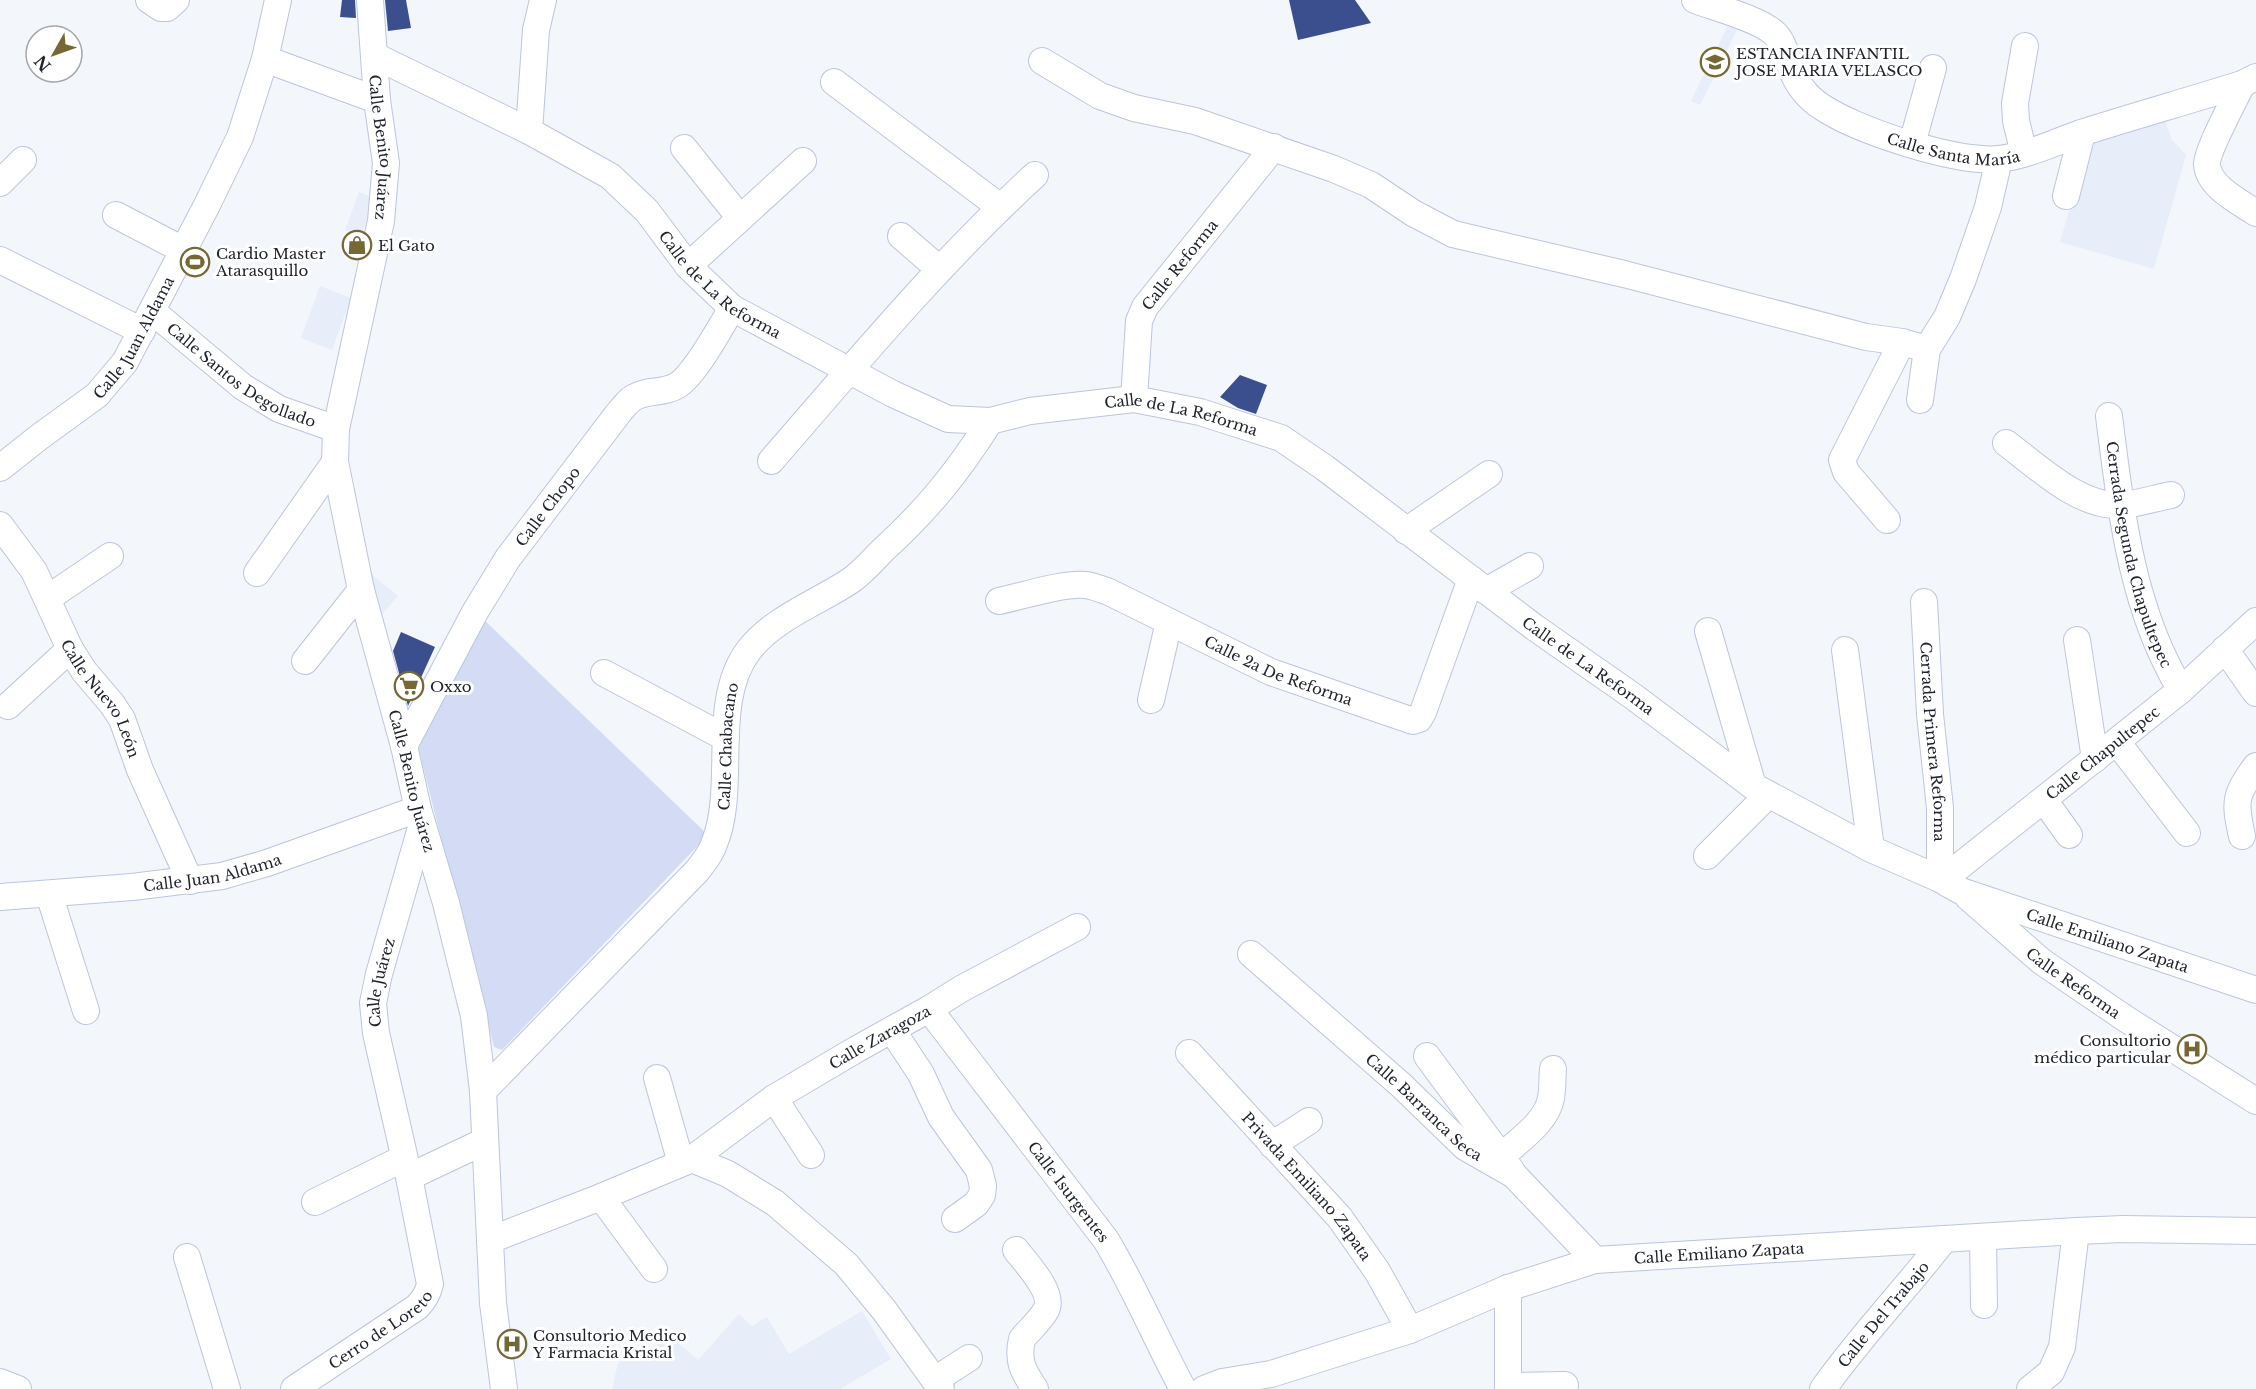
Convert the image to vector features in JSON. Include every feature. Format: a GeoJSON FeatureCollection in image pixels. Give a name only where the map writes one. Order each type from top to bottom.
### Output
{"type":"FeatureCollection","features":[{"type":"Feature","properties":{"kind":"street","name":"Calle Juan Aldama"},"geometry":{"type":"LineString","coordinates":[[0,468],[97,395],[125,362],[240,137],[265,59],[278,0]]}},
{"type":"Feature","properties":{"kind":"street","name":"Calle Benito Juárez"},"geometry":{"type":"LineString","coordinates":[[370,0],[377,99],[386,164],[381,221],[336,429],[335,462],[361,590],[404,746],[420,817],[446,903],[474,1017],[483,1091],[493,1303],[504,1389]]}},
{"type":"Feature","properties":{"kind":"street"},"geometry":{"type":"LineString","coordinates":[[528,131],[536,30],[543,0]]}},
{"type":"Feature","properties":{"kind":"street","name":"Calle Santa María"},"geometry":{"type":"LineString","coordinates":[[1695,0],[1767,27],[1783,44],[1791,68],[1804,93],[1822,107],[1856,124],[1912,144],[1963,157],[1999,159],[2024,153],[2249,81]]}},
{"type":"Feature","properties":{"kind":"street"},"geometry":{"type":"LineString","coordinates":[[2024,153],[2016,121],[2015,103],[2025,46]]}},
{"type":"Feature","properties":{"kind":"street","name":"Calle de La Reforma"},"geometry":{"type":"LineString","coordinates":[[375,56],[528,131],[610,176],[646,212],[688,266],[732,308],[893,394],[948,419],[990,421],[1030,411],[1134,399],[1200,412],[1281,438],[1325,468],[1534,627],[1634,697],[1760,791],[1871,849],[1950,884]]}},
{"type":"Feature","properties":{"kind":"street"},"geometry":{"type":"LineString","coordinates":[[265,59],[377,99]]}},
{"type":"Feature","properties":{"kind":"street"},"geometry":{"type":"LineString","coordinates":[[1042,61],[1100,96],[1134,108],[1195,121],[1334,169],[1371,185],[1413,213],[1453,234],[1624,274],[1866,337],[1902,342],[1927,349]]}},
{"type":"Feature","properties":{"kind":"street"},"geometry":{"type":"LineString","coordinates":[[1912,144],[1933,68]]}},
{"type":"Feature","properties":{"kind":"street"},"geometry":{"type":"LineString","coordinates":[[2249,81],[2211,151],[2207,165],[2213,180],[2230,196],[2256,213]]}},
{"type":"Feature","properties":{"kind":"street"},"geometry":{"type":"LineString","coordinates":[[834,82],[1000,207]]}},
{"type":"Feature","properties":{"kind":"street"},"geometry":{"type":"LineString","coordinates":[[2066,196],[2082,133]]}},
{"type":"Feature","properties":{"kind":"street","name":"Calle Reforma"},"geometry":{"type":"LineString","coordinates":[[1134,399],[1139,321],[1145,307],[1274,147]]}},
{"type":"Feature","properties":{"kind":"street"},"geometry":{"type":"LineString","coordinates":[[684,148],[740,218]]}},
{"type":"Feature","properties":{"kind":"street"},"geometry":{"type":"LineString","coordinates":[[1920,400],[1927,349],[1947,317],[1963,279],[1988,207],[1999,159]]}},
{"type":"Feature","properties":{"kind":"street"},"geometry":{"type":"LineString","coordinates":[[0,183],[22,160]]}},
{"type":"Feature","properties":{"kind":"street"},"geometry":{"type":"LineString","coordinates":[[688,266],[803,161]]}},
{"type":"Feature","properties":{"kind":"street"},"geometry":{"type":"LineString","coordinates":[[771,461],[939,269],[1035,175]]}},
{"type":"Feature","properties":{"kind":"street"},"geometry":{"type":"LineString","coordinates":[[116,215],[183,250]]}},
{"type":"Feature","properties":{"kind":"street"},"geometry":{"type":"LineString","coordinates":[[901,237],[939,269]]}},
{"type":"Feature","properties":{"kind":"street","name":"Calle Santos Degollado"},"geometry":{"type":"LineString","coordinates":[[0,260],[147,321],[279,409],[336,429]]}},
{"type":"Feature","properties":{"kind":"street","name":"Calle Chopo"},"geometry":{"type":"LineString","coordinates":[[404,746],[475,612],[508,558],[620,411],[632,398],[663,392],[679,385],[692,372],[732,308]]}},
{"type":"Feature","properties":{"kind":"street"},"geometry":{"type":"LineString","coordinates":[[1887,520],[1846,472],[1842,460],[1902,342]]}},
{"type":"Feature","properties":{"kind":"street","name":"Cerrada Segunda Chapultepec"},"geometry":{"type":"LineString","coordinates":[[2109,416],[2120,505],[2143,607],[2164,663],[2181,690]]}},
{"type":"Feature","properties":{"kind":"street","name":"Calle Chabacano"},"geometry":{"type":"LineString","coordinates":[[483,1091],[697,871],[714,846],[722,819],[730,694],[738,668],[750,650],[769,631],[852,580],[912,523],[944,488],[990,421]]}},
{"type":"Feature","properties":{"kind":"street"},"geometry":{"type":"LineString","coordinates":[[2006,443],[2075,494],[2097,502],[2120,505],[2171,495]]}},
{"type":"Feature","properties":{"kind":"street"},"geometry":{"type":"LineString","coordinates":[[257,573],[335,462]]}},
{"type":"Feature","properties":{"kind":"street"},"geometry":{"type":"LineString","coordinates":[[1406,531],[1489,474]]}},
{"type":"Feature","properties":{"kind":"street","name":"Calle Nuevo León"},"geometry":{"type":"LineString","coordinates":[[0,525],[34,571],[70,649],[84,671],[122,719],[144,780],[190,881]]}},
{"type":"Feature","properties":{"kind":"street"},"geometry":{"type":"LineString","coordinates":[[48,598],[110,556]]}},
{"type":"Feature","properties":{"kind":"street"},"geometry":{"type":"LineString","coordinates":[[1479,585],[1530,566]]}},
{"type":"Feature","properties":{"kind":"street","name":"Calle 2a De Reforma"},"geometry":{"type":"LineString","coordinates":[[999,601],[1084,585],[1109,592],[1271,672],[1413,721],[1419,718],[1422,712],[1479,585]]}},
{"type":"Feature","properties":{"kind":"street"},"geometry":{"type":"LineString","coordinates":[[305,661],[361,590]]}},
{"type":"Feature","properties":{"kind":"street","name":"Cerrada Primera Reforma"},"geometry":{"type":"LineString","coordinates":[[1924,602],[1930,714],[1950,884]]}},
{"type":"Feature","properties":{"kind":"street","name":"Calle Chapultepec"},"geometry":{"type":"LineString","coordinates":[[1950,884],[1956,869],[2181,690],[2256,621]]}},
{"type":"Feature","properties":{"kind":"street"},"geometry":{"type":"LineString","coordinates":[[1151,700],[1169,622]]}},
{"type":"Feature","properties":{"kind":"street"},"geometry":{"type":"LineString","coordinates":[[1707,856],[1760,791],[1708,631]]}},
{"type":"Feature","properties":{"kind":"street"},"geometry":{"type":"LineString","coordinates":[[2077,640],[2095,759]]}},
{"type":"Feature","properties":{"kind":"street"},"geometry":{"type":"LineString","coordinates":[[8,706],[70,649]]}},
{"type":"Feature","properties":{"kind":"street"},"geometry":{"type":"LineString","coordinates":[[2226,649],[2256,693]]}},
{"type":"Feature","properties":{"kind":"street"},"geometry":{"type":"LineString","coordinates":[[1845,650],[1871,849]]}},
{"type":"Feature","properties":{"kind":"street"},"geometry":{"type":"LineString","coordinates":[[604,673],[726,738]]}},
{"type":"Feature","properties":{"kind":"street"},"geometry":{"type":"LineString","coordinates":[[2117,742],[2187,833]]}},
{"type":"Feature","properties":{"kind":"street"},"geometry":{"type":"LineString","coordinates":[[2242,836],[2236,810],[2238,793],[2256,766]]}},
{"type":"Feature","properties":{"kind":"street"},"geometry":{"type":"LineString","coordinates":[[2044,800],[2068,835]]}},
{"type":"Feature","properties":{"kind":"street","name":"Calle Juan Aldama"},"geometry":{"type":"LineString","coordinates":[[0,897],[190,881],[222,876],[420,817]]}},
{"type":"Feature","properties":{"kind":"street","name":"Calle Juárez"},"geometry":{"type":"LineString","coordinates":[[420,817],[379,974],[374,1003],[376,1034],[430,1284]]}},
{"type":"Feature","properties":{"kind":"street","name":"Calle Reforma"},"geometry":{"type":"LineString","coordinates":[[1950,884],[2041,961],[2126,1019],[2256,1101]]}},
{"type":"Feature","properties":{"kind":"street","name":"Calle Emiliano Zapata"},"geometry":{"type":"LineString","coordinates":[[1950,884],[2256,990]]}},
{"type":"Feature","properties":{"kind":"street"},"geometry":{"type":"LineString","coordinates":[[49,894],[86,1011]]}},
{"type":"Feature","properties":{"kind":"street","name":"Calle Zaragoza"},"geometry":{"type":"LineString","coordinates":[[490,1240],[686,1161],[774,1098],[961,989],[1077,927]]}},
{"type":"Feature","properties":{"kind":"street","name":"Calle Barranca Seca"},"geometry":{"type":"LineString","coordinates":[[1251,954],[1401,1085],[1465,1147],[1508,1166],[1594,1260]]}},
{"type":"Feature","properties":{"kind":"street","name":"Calle Isurgentes"},"geometry":{"type":"LineString","coordinates":[[930,1009],[1106,1240],[1130,1280],[1151,1330],[1183,1389]]}},
{"type":"Feature","properties":{"kind":"street"},"geometry":{"type":"LineString","coordinates":[[892,1030],[921,1074],[941,1117],[979,1170],[983,1186],[982,1194],[976,1204],[955,1219]]}},
{"type":"Feature","properties":{"kind":"street","name":"Privada Emiliano Zapata"},"geometry":{"type":"LineString","coordinates":[[1189,1053],[1340,1218],[1377,1271],[1410,1330]]}},
{"type":"Feature","properties":{"kind":"street"},"geometry":{"type":"LineString","coordinates":[[1427,1056],[1508,1166],[1551,1100],[1553,1069]]}},
{"type":"Feature","properties":{"kind":"street"},"geometry":{"type":"LineString","coordinates":[[657,1078],[686,1161],[728,1174],[775,1203],[846,1264],[884,1310],[938,1385],[969,1358]]}},
{"type":"Feature","properties":{"kind":"street"},"geometry":{"type":"LineString","coordinates":[[774,1098],[811,1155]]}},
{"type":"Feature","properties":{"kind":"street"},"geometry":{"type":"LineString","coordinates":[[1272,1145],[1309,1121]]}},
{"type":"Feature","properties":{"kind":"street"},"geometry":{"type":"LineString","coordinates":[[315,1202],[406,1167],[485,1141]]}},
{"type":"Feature","properties":{"kind":"street"},"geometry":{"type":"LineString","coordinates":[[601,1197],[654,1269]]}},
{"type":"Feature","properties":{"kind":"street","name":"Calle Emiliano Zapata"},"geometry":{"type":"LineString","coordinates":[[1204,1389],[1222,1382],[1276,1381],[1410,1330],[1508,1288],[1594,1260],[1942,1241],[2076,1231],[2123,1229],[2256,1231]]}},
{"type":"Feature","properties":{"kind":"street"},"geometry":{"type":"LineString","coordinates":[[2030,1389],[2051,1372],[2062,1347],[2076,1231]]}},
{"type":"Feature","properties":{"kind":"street"},"geometry":{"type":"LineString","coordinates":[[1983,1238],[1984,1305]]}},
{"type":"Feature","properties":{"kind":"street","name":"Calle Del Trabajo"},"geometry":{"type":"LineString","coordinates":[[1823,1389],[1846,1356],[1908,1286],[1942,1241]]}},
{"type":"Feature","properties":{"kind":"street"},"geometry":{"type":"LineString","coordinates":[[1016,1250],[1046,1291],[1049,1300],[1046,1310],[1022,1339],[1021,1344],[1020,1367],[1035,1389]]}},
{"type":"Feature","properties":{"kind":"street"},"geometry":{"type":"LineString","coordinates":[[187,1257],[227,1389]]}},
{"type":"Feature","properties":{"kind":"street","name":"Cerro de Loreto"},"geometry":{"type":"LineString","coordinates":[[294,1389],[417,1307],[424,1300],[430,1284]]}},
{"type":"Feature","properties":{"kind":"street"},"geometry":{"type":"LineString","coordinates":[[1508,1288],[1508,1388],[1565,1385]]}},
{"type":"Feature","properties":{"kind":"street"},"geometry":{"type":"LineString","coordinates":[[0,1382],[18,1389]]}},
{"type":"Feature","properties":{"kind":"shaded area","name":"ESTANCIA INFANTIL JOSE MARIA VELASCO"},"geometry":{"type":"Polygon","coordinates":[[[1728,25],[1737,30],[1700,105],[1691,101],[1728,25]]]}},
{"type":"Feature","properties":{"kind":"shaded area"},"geometry":{"type":"Polygon","coordinates":[[[2164,118],[2172,140],[2186,155],[2154,269],[2060,242],[2088,144],[2164,118]]]}},
{"type":"Feature","properties":{"kind":"shaded area"},"geometry":{"type":"Polygon","coordinates":[[[359,192],[375,198],[361,236],[345,230],[359,192]]]}},
{"type":"Feature","properties":{"kind":"shaded area"},"geometry":{"type":"Polygon","coordinates":[[[320,286],[351,298],[332,350],[301,338],[320,286]]]}},
{"type":"Feature","properties":{"kind":"shaded area"},"geometry":{"type":"Polygon","coordinates":[[[364,568],[398,596],[377,620],[364,568]]]}},
{"type":"Feature","properties":{"kind":"shaded area"},"geometry":{"type":"Polygon","coordinates":[[[480,616],[708,835],[502,1050],[494,1047],[415,735],[480,616]]]}},
{"type":"Feature","properties":{"kind":"shaded area"},"geometry":{"type":"Polygon","coordinates":[[[862,1311],[891,1359],[840,1389],[612,1389],[618,1363],[672,1338],[698,1360],[739,1314],[752,1326],[767,1317],[789,1354],[862,1311]]]}},
{"type":"Feature","properties":{"kind":"building"},"geometry":{"type":"Polygon","coordinates":[[[342,0],[355,0],[356,18],[340,17],[342,0]]]}},
{"type":"Feature","properties":{"kind":"building"},"geometry":{"type":"Polygon","coordinates":[[[385,0],[406,0],[411,28],[388,31],[385,0]]]}},
{"type":"Feature","properties":{"kind":"building"},"geometry":{"type":"Polygon","coordinates":[[[1289,0],[1355,0],[1371,23],[1298,40],[1289,0]]]}},
{"type":"Feature","properties":{"kind":"building"},"geometry":{"type":"Polygon","coordinates":[[[1240,375],[1267,385],[1256,414],[1238,408],[1220,397],[1240,375]]]}},
{"type":"Feature","properties":{"kind":"building","name":"Oxxo"},"geometry":{"type":"Polygon","coordinates":[[[401,632],[435,647],[408,706],[393,651],[401,632]]]}},
{"type":"Feature","properties":{"kind":"place","name":"ESTANCIA INFANTIL JOSE MARIA VELASCO"},"geometry":{"type":"Point","coordinates":[1715,62]}},
{"type":"Feature","properties":{"kind":"place","name":"El Gato"},"geometry":{"type":"Point","coordinates":[357,245]}},
{"type":"Feature","properties":{"kind":"place","name":"Cardio Master Atarasquillo"},"geometry":{"type":"Point","coordinates":[195,262]}},
{"type":"Feature","properties":{"kind":"place","name":"Oxxo"},"geometry":{"type":"Point","coordinates":[409,686]}},
{"type":"Feature","properties":{"kind":"place","name":"Consultorio médico particular"},"geometry":{"type":"Point","coordinates":[2192,1049]}},
{"type":"Feature","properties":{"kind":"place","name":"Consultorio Medico Y Farmacia Kristal"},"geometry":{"type":"Point","coordinates":[512,1344]}}]}
